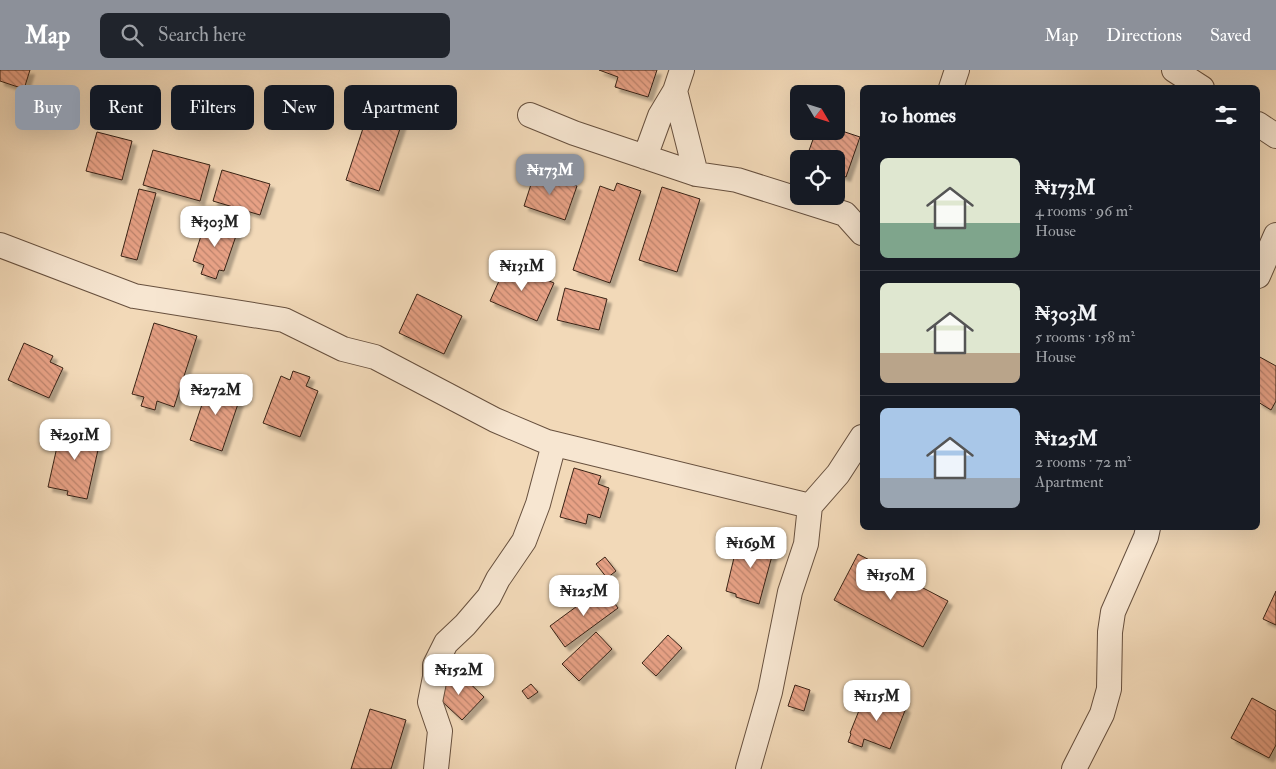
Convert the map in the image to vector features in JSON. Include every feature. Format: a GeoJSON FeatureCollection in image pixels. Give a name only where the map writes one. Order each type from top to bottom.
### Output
{"type":"FeatureCollection","features":[{"type":"Feature","properties":{"kind":"street"},"geometry":{"type":"LineString","coordinates":[[952,85],[957,70]]}},
{"type":"Feature","properties":{"kind":"street"},"geometry":{"type":"LineString","coordinates":[[1174,70],[1197,85]]}},
{"type":"Feature","properties":{"kind":"street"},"geometry":{"type":"LineString","coordinates":[[645,157],[660,116],[678,81]]}},
{"type":"Feature","properties":{"kind":"street"},"geometry":{"type":"LineString","coordinates":[[678,81],[696,174]]}},
{"type":"Feature","properties":{"kind":"street"},"geometry":{"type":"LineString","coordinates":[[530,114],[574,133],[696,174],[737,180],[845,214],[860,231]]}},
{"type":"Feature","properties":{"kind":"street"},"geometry":{"type":"LineString","coordinates":[[1260,125],[1276,136]]}},
{"type":"Feature","properties":{"kind":"street"},"geometry":{"type":"LineString","coordinates":[[1260,271],[1276,235]]}},
{"type":"Feature","properties":{"kind":"street"},"geometry":{"type":"LineString","coordinates":[[0,246],[134,296],[284,320],[343,349],[375,357],[495,420],[554,444],[810,506]]}},
{"type":"Feature","properties":{"kind":"street"},"geometry":{"type":"LineString","coordinates":[[748,769],[770,692],[790,592],[806,544],[810,506],[838,474],[860,440]]}},
{"type":"Feature","properties":{"kind":"street"},"geometry":{"type":"LineString","coordinates":[[436,769],[440,730],[430,702],[435,677],[435,665],[446,643],[465,625],[489,597],[524,541],[538,504],[554,444]]}},
{"type":"Feature","properties":{"kind":"street"},"geometry":{"type":"LineString","coordinates":[[1074,769],[1102,714],[1109,689],[1110,632],[1113,612],[1148,530]]}},
{"type":"Feature","properties":{"kind":"building"},"geometry":{"type":"Polygon","coordinates":[[[0,70],[30,70],[25,85],[15,86],[0,81],[0,70]]]}},
{"type":"Feature","properties":{"kind":"building"},"geometry":{"type":"Polygon","coordinates":[[[599,70],[657,70],[648,97],[615,87],[618,77],[599,70]]]}},
{"type":"Feature","properties":{"kind":"building"},"geometry":{"type":"Polygon","coordinates":[[[362,130],[400,130],[379,191],[346,180],[362,130]]]}},
{"type":"Feature","properties":{"kind":"building"},"geometry":{"type":"Polygon","coordinates":[[[97,132],[132,141],[122,180],[86,171],[97,132]]]}},
{"type":"Feature","properties":{"kind":"building"},"geometry":{"type":"Polygon","coordinates":[[[845,132],[860,137],[846,177],[845,150],[809,150],[813,140],[845,140],[845,132]]]}},
{"type":"Feature","properties":{"kind":"building"},"geometry":{"type":"Polygon","coordinates":[[[153,150],[210,165],[200,201],[143,185],[153,150]]]}},
{"type":"Feature","properties":{"kind":"building"},"geometry":{"type":"Polygon","coordinates":[[[222,170],[270,184],[260,215],[213,201],[222,170]]]}},
{"type":"Feature","properties":{"kind":"building"},"geometry":{"type":"Polygon","coordinates":[[[535,172],[577,186],[565,220],[524,206],[535,172]]]}},
{"type":"Feature","properties":{"kind":"building"},"geometry":{"type":"Polygon","coordinates":[[[617,183],[641,191],[610,283],[573,270],[600,186],[614,191],[617,183]]]}},
{"type":"Feature","properties":{"kind":"building"},"geometry":{"type":"Polygon","coordinates":[[[662,187],[700,199],[677,272],[639,260],[662,187]]]}},
{"type":"Feature","properties":{"kind":"building"},"geometry":{"type":"Polygon","coordinates":[[[139,189],[156,193],[137,260],[121,256],[139,189]]]}},
{"type":"Feature","properties":{"kind":"building"},"geometry":{"type":"Polygon","coordinates":[[[206,220],[238,230],[224,271],[219,270],[216,279],[201,274],[204,265],[193,261],[206,220]]]}},
{"type":"Feature","properties":{"kind":"building"},"geometry":{"type":"Polygon","coordinates":[[[507,263],[554,283],[537,321],[490,301],[507,263]]]}},
{"type":"Feature","properties":{"kind":"building"},"geometry":{"type":"Polygon","coordinates":[[[565,288],[607,299],[599,330],[557,320],[565,288]]]}},
{"type":"Feature","properties":{"kind":"building"},"geometry":{"type":"Polygon","coordinates":[[[417,294],[462,316],[444,354],[399,333],[417,294]]]}},
{"type":"Feature","properties":{"kind":"building"},"geometry":{"type":"Polygon","coordinates":[[[154,323],[197,336],[174,407],[157,401],[155,410],[141,406],[144,397],[132,394],[154,323]]]}},
{"type":"Feature","properties":{"kind":"building"},"geometry":{"type":"Polygon","coordinates":[[[24,343],[53,356],[50,362],[63,368],[49,398],[8,380],[24,343]]]}},
{"type":"Feature","properties":{"kind":"building"},"geometry":{"type":"Polygon","coordinates":[[[1260,357],[1276,366],[1276,401],[1271,410],[1260,403],[1260,357]]]}},
{"type":"Feature","properties":{"kind":"building"},"geometry":{"type":"Polygon","coordinates":[[[293,371],[310,377],[306,386],[318,391],[300,437],[263,423],[281,376],[290,380],[293,371]]]}},
{"type":"Feature","properties":{"kind":"building"},"geometry":{"type":"Polygon","coordinates":[[[211,378],[230,385],[228,390],[241,395],[222,451],[190,440],[211,378]]]}},
{"type":"Feature","properties":{"kind":"building"},"geometry":{"type":"Polygon","coordinates":[[[72,426],[102,432],[87,499],[67,495],[68,491],[48,487],[61,429],[71,431],[72,426]]]}},
{"type":"Feature","properties":{"kind":"building"},"geometry":{"type":"Polygon","coordinates":[[[574,468],[601,476],[598,484],[609,488],[600,518],[588,514],[586,524],[560,517],[574,468]]]}},
{"type":"Feature","properties":{"kind":"building"},"geometry":{"type":"Polygon","coordinates":[[[754,534],[776,541],[759,604],[736,597],[736,594],[726,591],[738,541],[751,544],[754,534]]]}},
{"type":"Feature","properties":{"kind":"building"},"geometry":{"type":"Polygon","coordinates":[[[858,554],[948,601],[923,647],[834,600],[858,554]]]}},
{"type":"Feature","properties":{"kind":"building"},"geometry":{"type":"Polygon","coordinates":[[[605,557],[616,571],[607,578],[596,564],[605,557]]]}},
{"type":"Feature","properties":{"kind":"building"},"geometry":{"type":"Polygon","coordinates":[[[603,587],[618,608],[565,647],[550,626],[603,587]]]}},
{"type":"Feature","properties":{"kind":"building"},"geometry":{"type":"Polygon","coordinates":[[[1276,591],[1276,625],[1263,619],[1276,591]]]}},
{"type":"Feature","properties":{"kind":"building"},"geometry":{"type":"Polygon","coordinates":[[[596,632],[612,649],[579,681],[562,664],[596,632]]]}},
{"type":"Feature","properties":{"kind":"building"},"geometry":{"type":"Polygon","coordinates":[[[668,635],[682,648],[656,676],[642,663],[668,635]]]}},
{"type":"Feature","properties":{"kind":"building"},"geometry":{"type":"Polygon","coordinates":[[[457,671],[484,697],[462,720],[435,695],[457,671]]]}},
{"type":"Feature","properties":{"kind":"building"},"geometry":{"type":"Polygon","coordinates":[[[531,684],[538,692],[528,699],[522,691],[531,684]]]}},
{"type":"Feature","properties":{"kind":"building"},"geometry":{"type":"Polygon","coordinates":[[[795,685],[810,690],[804,711],[788,706],[795,685]]]}},
{"type":"Feature","properties":{"kind":"building"},"geometry":{"type":"Polygon","coordinates":[[[866,693],[906,708],[890,749],[864,739],[862,747],[848,742],[866,693]]]}},
{"type":"Feature","properties":{"kind":"building"},"geometry":{"type":"Polygon","coordinates":[[[1252,698],[1276,711],[1276,745],[1269,758],[1231,738],[1252,698]]]}},
{"type":"Feature","properties":{"kind":"building"},"geometry":{"type":"Polygon","coordinates":[[[370,709],[406,720],[391,769],[351,769],[370,709]]]}}]}
